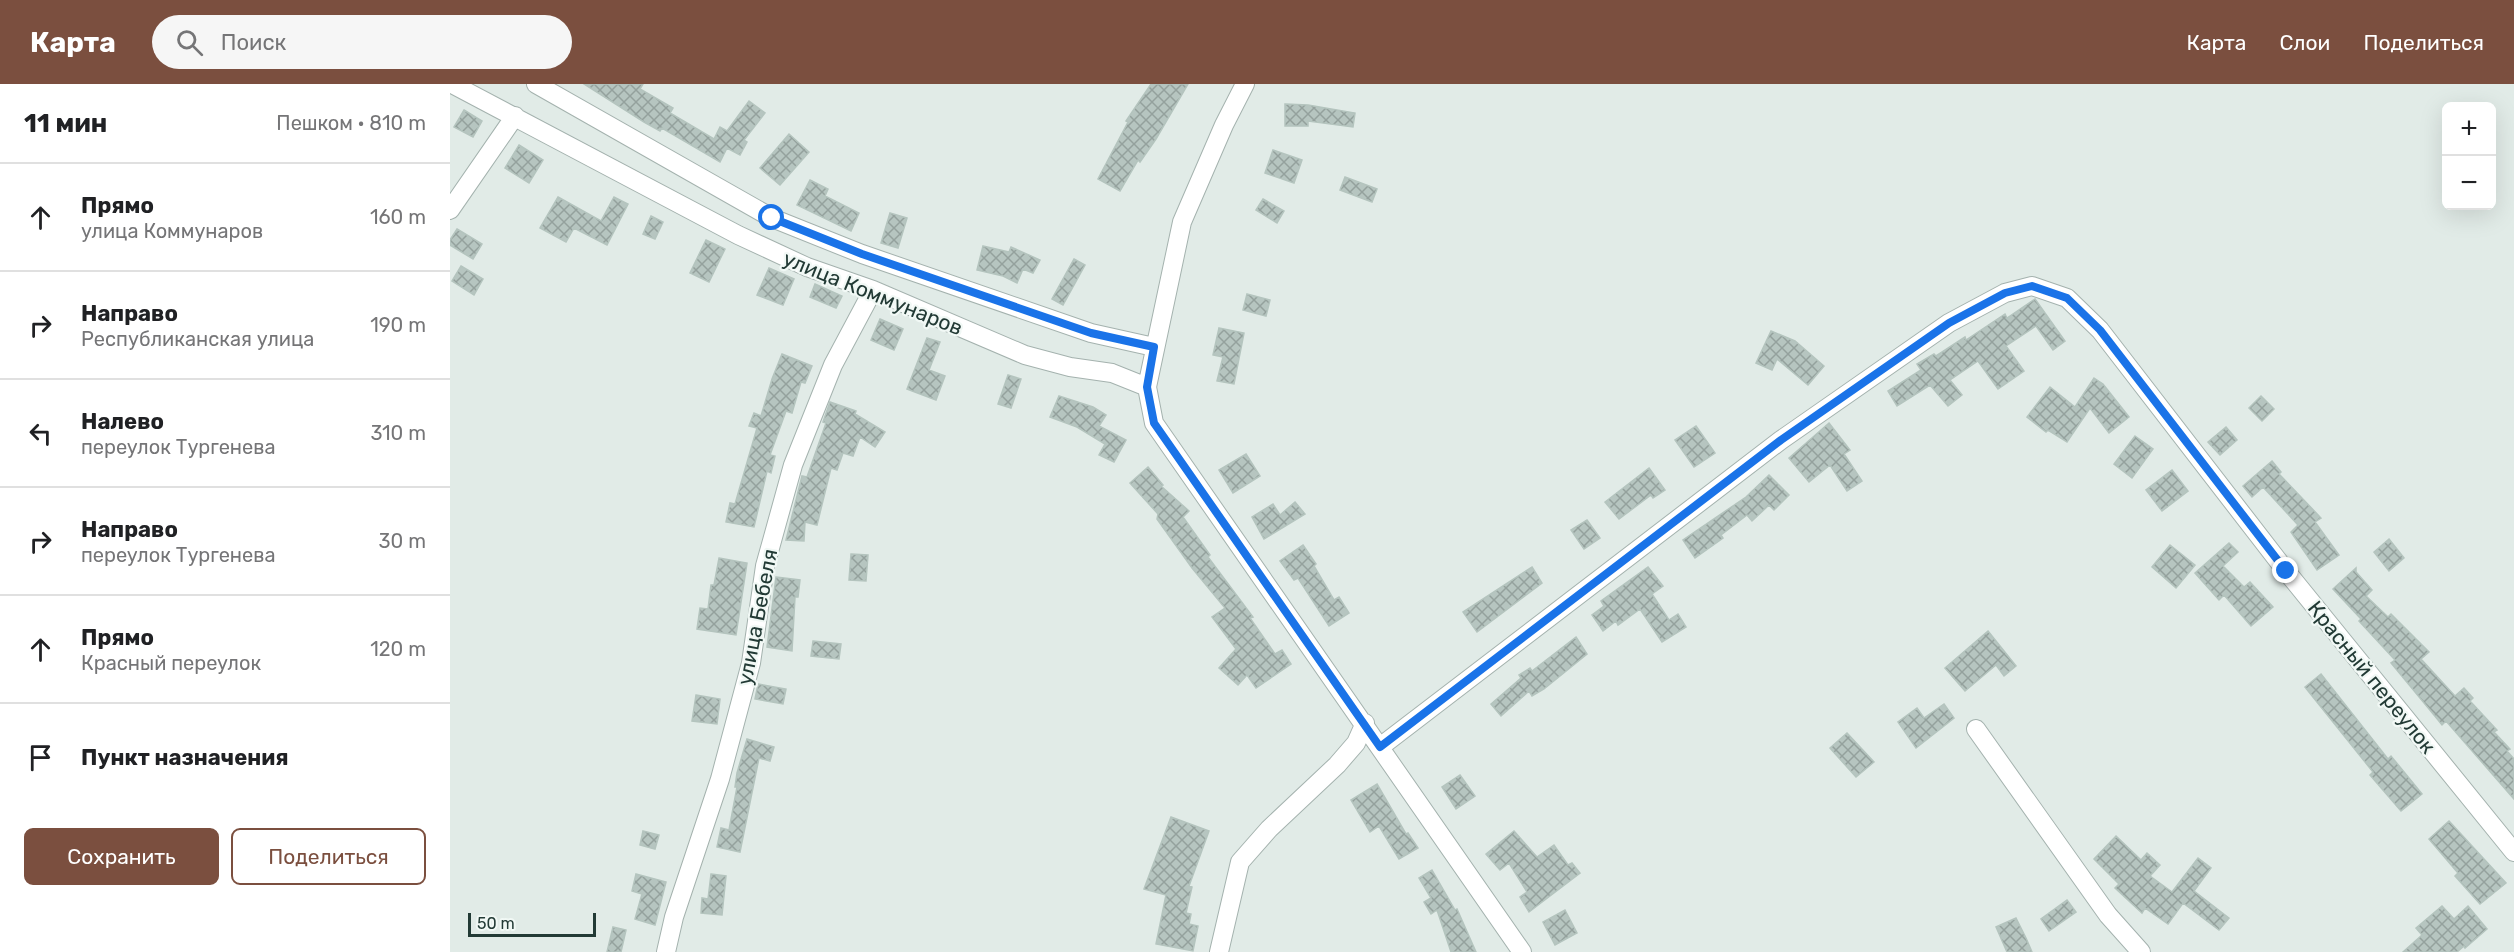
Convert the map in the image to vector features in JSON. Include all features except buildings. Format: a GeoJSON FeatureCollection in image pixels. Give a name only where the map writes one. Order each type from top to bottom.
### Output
{"type":"FeatureCollection","features":[{"type":"Feature","properties":{"kind":"street","name":"улица Коммунаров"},"geometry":{"type":"LineString","coordinates":[[452,84],[738,236],[807,267],[873,290],[1025,356],[1070,367],[1112,373],[1147,387]]}},
{"type":"Feature","properties":{"kind":"street","name":"улица Коммунаров"},"geometry":{"type":"LineString","coordinates":[[536,84],[772,218],[862,254],[1091,333],[1154,347]]}},
{"type":"Feature","properties":{"kind":"street"},"geometry":{"type":"LineString","coordinates":[[1245,84],[1224,125],[1182,222],[1147,387],[1154,423],[1365,723],[1522,952]]}},
{"type":"Feature","properties":{"kind":"street"},"geometry":{"type":"LineString","coordinates":[[450,210],[515,116]]}},
{"type":"Feature","properties":{"kind":"street","name":"Красный переулок"},"geometry":{"type":"LineString","coordinates":[[1380,747],[1781,440],[1949,323],[2005,293],[2032,286],[2067,298],[2100,330],[2286,571],[2514,852]]}},
{"type":"Feature","properties":{"kind":"street","name":"улица Бебеля"},"geometry":{"type":"LineString","coordinates":[[666,952],[674,917],[720,779],[743,695],[751,663],[765,566],[793,465],[833,365],[873,290]]}},
{"type":"Feature","properties":{"kind":"street"},"geometry":{"type":"LineString","coordinates":[[1219,952],[1240,862],[1269,830],[1337,765],[1356,743],[1365,723]]}},
{"type":"Feature","properties":{"kind":"street"},"geometry":{"type":"LineString","coordinates":[[1976,729],[2109,915],[2141,952]]}},
{"type":"Feature","properties":{"kind":"route"},"geometry":{"type":"LineString","coordinates":[[772,218],[862,254],[1091,333],[1154,347],[1147,387],[1154,423],[1380,747],[1781,440],[1949,323],[2005,293],[2032,286],[2067,298],[2100,330],[2286,571]]}}]}
